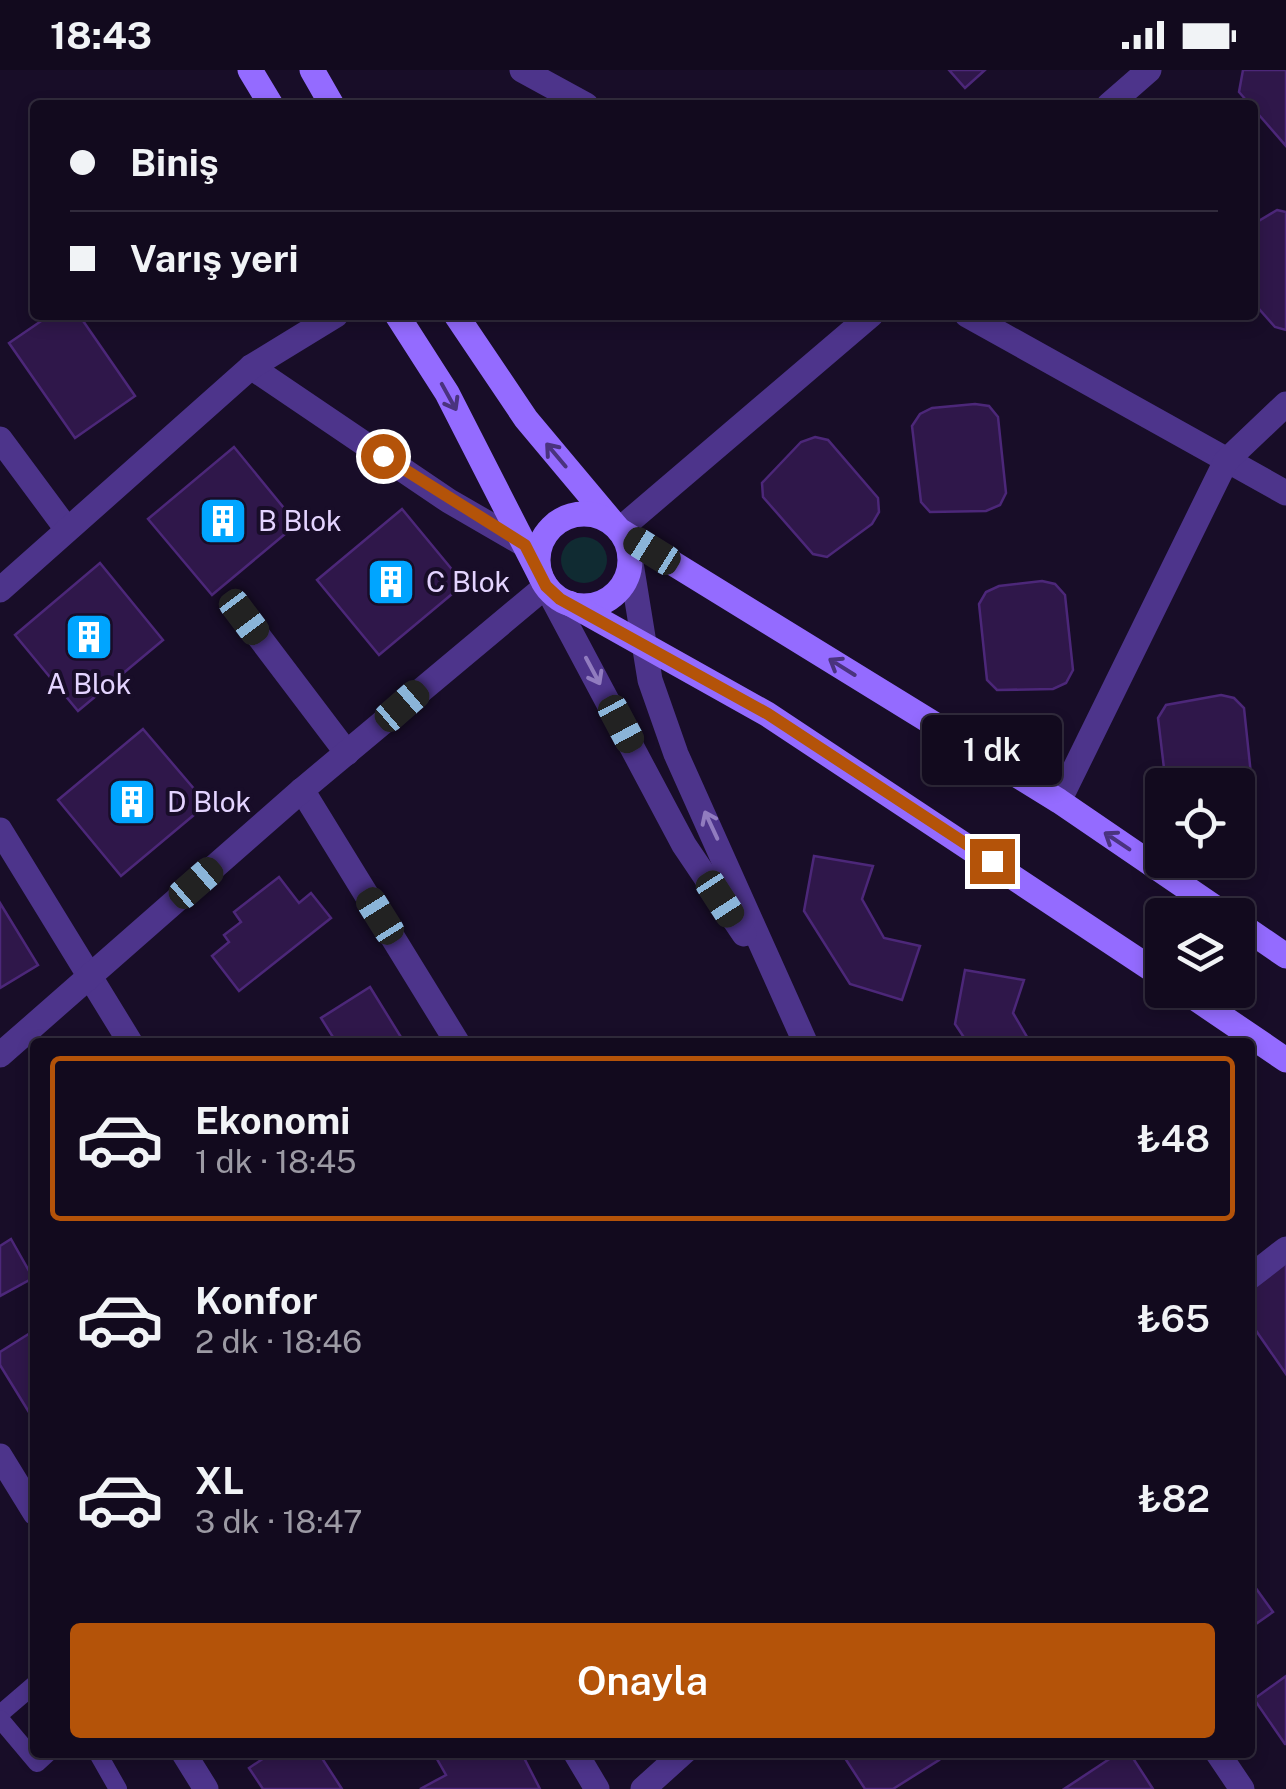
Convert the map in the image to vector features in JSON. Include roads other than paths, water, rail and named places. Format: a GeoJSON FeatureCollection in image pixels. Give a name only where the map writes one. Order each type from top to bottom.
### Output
{"type":"FeatureCollection","features":[{"type":"Feature","properties":{"kind":"main road"},"geometry":{"type":"LineString","coordinates":[[250,70],[267,100]]}},
{"type":"Feature","properties":{"kind":"main road"},"geometry":{"type":"LineString","coordinates":[[312,70],[329,100]]}},
{"type":"Feature","properties":{"kind":"main road"},"geometry":{"type":"LineString","coordinates":[[399,320],[447,393],[544,581],[569,603],[768,714],[1145,965]]}},
{"type":"Feature","properties":{"kind":"main road"},"geometry":{"type":"LineString","coordinates":[[459,320],[517,406],[619,530],[630,558],[626,577],[616,593],[599,604],[569,603]]}},
{"type":"Feature","properties":{"kind":"main road"},"geometry":{"type":"LineString","coordinates":[[544,581],[540,547],[556,523],[574,515],[594,515],[1059,801],[1201,898]]}},
{"type":"Feature","properties":{"kind":"main road"},"geometry":{"type":"LineString","coordinates":[[1255,934],[1286,956]]}},
{"type":"Feature","properties":{"kind":"main road"},"geometry":{"type":"LineString","coordinates":[[1210,1008],[1254,1038]]}},
{"type":"Feature","properties":{"kind":"main road"},"geometry":{"type":"LineString","coordinates":[[1255,1039],[1286,1060]]}},
{"type":"Feature","properties":{"kind":"street"},"geometry":{"type":"LineString","coordinates":[[522,70],[577,100]]}},
{"type":"Feature","properties":{"kind":"street"},"geometry":{"type":"LineString","coordinates":[[1116,100],[1149,70]]}},
{"type":"Feature","properties":{"kind":"street"},"geometry":{"type":"LineString","coordinates":[[0,590],[252,367],[328,320]]}},
{"type":"Feature","properties":{"kind":"street"},"geometry":{"type":"LineString","coordinates":[[619,530],[866,320]]}},
{"type":"Feature","properties":{"kind":"street"},"geometry":{"type":"LineString","coordinates":[[976,320],[1286,493]]}},
{"type":"Feature","properties":{"kind":"street"},"geometry":{"type":"LineString","coordinates":[[252,367],[449,501],[525,545]]}},
{"type":"Feature","properties":{"kind":"street"},"geometry":{"type":"LineString","coordinates":[[1059,801],[1226,461],[1286,404]]}},
{"type":"Feature","properties":{"kind":"street"},"geometry":{"type":"LineString","coordinates":[[0,438],[66,528]]}},
{"type":"Feature","properties":{"kind":"street"},"geometry":{"type":"LineString","coordinates":[[630,558],[650,680],[676,754],[803,1038]]}},
{"type":"Feature","properties":{"kind":"street"},"geometry":{"type":"LineString","coordinates":[[0,1055],[544,581],[684,845],[774,980]]}},
{"type":"Feature","properties":{"kind":"street"},"geometry":{"type":"LineString","coordinates":[[244,617],[348,753]]}},
{"type":"Feature","properties":{"kind":"street"},"geometry":{"type":"LineString","coordinates":[[302,790],[455,1038]]}},
{"type":"Feature","properties":{"kind":"street"},"geometry":{"type":"LineString","coordinates":[[0,830],[128,1038]]}},
{"type":"Feature","properties":{"kind":"street"},"geometry":{"type":"LineString","coordinates":[[1255,1273],[1286,1249]]}},
{"type":"Feature","properties":{"kind":"street"},"geometry":{"type":"LineString","coordinates":[[0,1456],[30,1505]]}},
{"type":"Feature","properties":{"kind":"street"},"geometry":{"type":"LineString","coordinates":[[187,1758],[206,1789]]}},
{"type":"Feature","properties":{"kind":"street"},"geometry":{"type":"LineString","coordinates":[[579,1758],[598,1789]]}},
{"type":"Feature","properties":{"kind":"street"},"geometry":{"type":"LineString","coordinates":[[643,1789],[677,1758]]}},
{"type":"Feature","properties":{"kind":"street"},"geometry":{"type":"LineString","coordinates":[[1221,1758],[1242,1789]]}},
{"type":"Feature","properties":{"kind":"lane"},"geometry":{"type":"LineString","coordinates":[[30,1689],[0,1716],[30,1754]]}},
{"type":"Feature","properties":{"kind":"lane"},"geometry":{"type":"LineString","coordinates":[[100,1758],[118,1789]]}},
{"type":"Feature","properties":{"kind":"place","name":"B Blok"},"geometry":{"type":"Point","coordinates":[223,521]}},
{"type":"Feature","properties":{"kind":"place","name":"C Blok"},"geometry":{"type":"Point","coordinates":[391,582]}},
{"type":"Feature","properties":{"kind":"place","name":"A Blok"},"geometry":{"type":"Point","coordinates":[89,637]}},
{"type":"Feature","properties":{"kind":"place","name":"D Blok"},"geometry":{"type":"Point","coordinates":[132,802]}}]}
